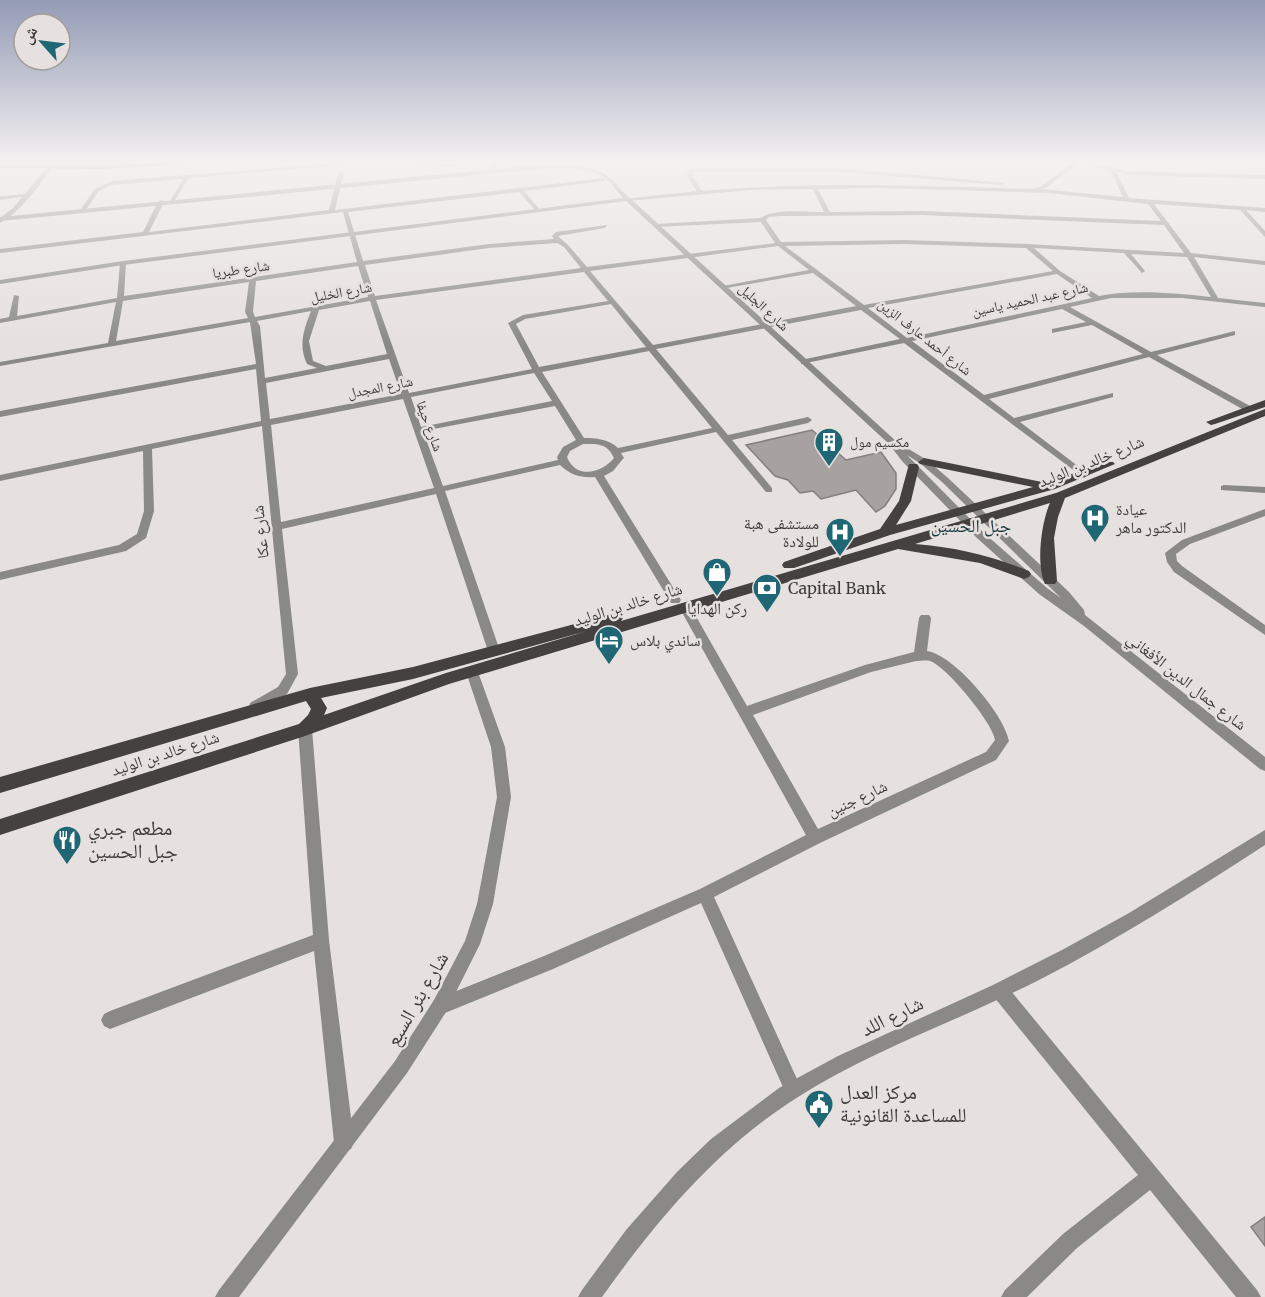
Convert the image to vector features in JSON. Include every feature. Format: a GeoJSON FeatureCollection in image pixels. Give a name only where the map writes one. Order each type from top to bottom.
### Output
{"type":"FeatureCollection","features":[{"type":"Feature","properties":{"kind":"main road","name":"شارع خالد بن الوليد"},"geometry":{"type":"LineString","coordinates":[[0,827],[306,729],[418,688],[680,603],[885,532],[973,507],[1055,491],[1084,475],[1246,408],[1265,403]]}},
{"type":"Feature","properties":{"kind":"main road","name":"شارع خالد بن الوليد"},"geometry":{"type":"LineString","coordinates":[[0,785],[310,694],[413,673],[986,520],[1055,491],[1265,412]]}},
{"type":"Feature","properties":{"kind":"main road"},"geometry":{"type":"LineString","coordinates":[[885,532],[905,501],[919,465],[998,478],[1055,491],[1047,533],[1050,581]]}},
{"type":"Feature","properties":{"kind":"main road"},"geometry":{"type":"LineString","coordinates":[[894,546],[956,553],[1008,567],[1024,574]]}},
{"type":"Feature","properties":{"kind":"main road"},"geometry":{"type":"LineString","coordinates":[[306,729],[318,714],[319,708],[310,694]]}},
{"type":"Feature","properties":{"kind":"street"},"geometry":{"type":"LineString","coordinates":[[146,232],[150,224]]}},
{"type":"Feature","properties":{"kind":"street"},"geometry":{"type":"LineString","coordinates":[[0,251],[221,224]]}},
{"type":"Feature","properties":{"kind":"street","name":"شارع حيفا"},"geometry":{"type":"LineString","coordinates":[[349,224],[390,356],[465,561],[494,651]]}},
{"type":"Feature","properties":{"kind":"street"},"geometry":{"type":"LineString","coordinates":[[0,282],[123,263],[428,224]]}},
{"type":"Feature","properties":{"kind":"street","name":"شارع الجليل"},"geometry":{"type":"LineString","coordinates":[[653,224],[892,442],[973,507]]}},
{"type":"Feature","properties":{"kind":"street"},"geometry":{"type":"LineString","coordinates":[[656,226],[686,224]]}},
{"type":"Feature","properties":{"kind":"street","name":"شارع أحمد عارف الزين"},"geometry":{"type":"LineString","coordinates":[[769,224],[779,244],[1084,475]]}},
{"type":"Feature","properties":{"kind":"street"},"geometry":{"type":"LineString","coordinates":[[1165,224],[1189,255],[1215,298]]}},
{"type":"Feature","properties":{"kind":"street"},"geometry":{"type":"LineString","coordinates":[[605,226],[558,233],[555,236],[566,246],[769,489]]}},
{"type":"Feature","properties":{"kind":"street","name":"شارع طبريا"},"geometry":{"type":"LineString","coordinates":[[0,321],[120,299],[362,263],[489,246],[558,240]]}},
{"type":"Feature","properties":{"kind":"street","name":"شارع الخليل"},"geometry":{"type":"LineString","coordinates":[[0,364],[373,298],[779,244],[905,242],[1028,246],[1189,255],[1265,263]]}},
{"type":"Feature","properties":{"kind":"street"},"geometry":{"type":"LineString","coordinates":[[1028,246],[1058,272],[1097,298]]}},
{"type":"Feature","properties":{"kind":"street"},"geometry":{"type":"LineString","coordinates":[[1125,251],[1142,271]]}},
{"type":"Feature","properties":{"kind":"street"},"geometry":{"type":"LineString","coordinates":[[112,343],[120,299],[123,263]]}},
{"type":"Feature","properties":{"kind":"street"},"geometry":{"type":"LineString","coordinates":[[723,288],[814,271]]}},
{"type":"Feature","properties":{"kind":"street","name":"شارع المجدل"},"geometry":{"type":"LineString","coordinates":[[0,478],[266,423],[863,307],[1058,272]]}},
{"type":"Feature","properties":{"kind":"street","name":"شارع عكا"},"geometry":{"type":"LineString","coordinates":[[241,715],[284,690],[290,683],[292,674],[262,381],[254,319],[249,312],[253,279]]}},
{"type":"Feature","properties":{"kind":"street","name":"شارع عبد الحميد ياسين"},"geometry":{"type":"LineString","coordinates":[[804,362],[1097,298],[1150,295],[1215,298],[1265,305]]}},
{"type":"Feature","properties":{"kind":"street"},"geometry":{"type":"LineString","coordinates":[[13,318],[16,296]]}},
{"type":"Feature","properties":{"kind":"street"},"geometry":{"type":"LineString","coordinates":[[580,441],[537,371],[512,323],[523,317],[613,302]]}},
{"type":"Feature","properties":{"kind":"street"},"geometry":{"type":"LineString","coordinates":[[1063,306],[1246,408]]}},
{"type":"Feature","properties":{"kind":"street"},"geometry":{"type":"LineString","coordinates":[[316,308],[304,347],[310,362],[326,368]]}},
{"type":"Feature","properties":{"kind":"street"},"geometry":{"type":"LineString","coordinates":[[1055,331],[1092,322]]}},
{"type":"Feature","properties":{"kind":"street"},"geometry":{"type":"LineString","coordinates":[[982,398],[1232,333]]}},
{"type":"Feature","properties":{"kind":"street"},"geometry":{"type":"LineString","coordinates":[[262,381],[390,356]]}},
{"type":"Feature","properties":{"kind":"street"},"geometry":{"type":"LineString","coordinates":[[0,414],[260,366]]}},
{"type":"Feature","properties":{"kind":"street"},"geometry":{"type":"LineString","coordinates":[[1013,421],[1110,394]]}},
{"type":"Feature","properties":{"kind":"street"},"geometry":{"type":"LineString","coordinates":[[417,430],[557,403]]}},
{"type":"Feature","properties":{"kind":"street"},"geometry":{"type":"LineString","coordinates":[[727,438],[808,420]]}},
{"type":"Feature","properties":{"kind":"street"},"geometry":{"type":"LineString","coordinates":[[617,451],[719,429]]}},
{"type":"Feature","properties":{"kind":"street"},"geometry":{"type":"LineString","coordinates":[[580,441],[606,443],[617,451],[619,458],[616,465],[598,474],[575,473],[561,462],[564,450],[580,441]]}},
{"type":"Feature","properties":{"kind":"street"},"geometry":{"type":"LineString","coordinates":[[0,576],[122,548],[142,536],[149,512],[147,447]]}},
{"type":"Feature","properties":{"kind":"street"},"geometry":{"type":"LineString","coordinates":[[276,527],[561,462]]}},
{"type":"Feature","properties":{"kind":"street","name":"شارع الجليل"},"geometry":{"type":"LineString","coordinates":[[919,465],[956,512]]}},
{"type":"Feature","properties":{"kind":"street"},"geometry":{"type":"LineString","coordinates":[[598,474],[746,712],[815,838]]}},
{"type":"Feature","properties":{"kind":"street"},"geometry":{"type":"LineString","coordinates":[[1224,488],[1265,490]]}},
{"type":"Feature","properties":{"kind":"street","name":"شارع جمال الدين الأفغاني"},"geometry":{"type":"LineString","coordinates":[[973,507],[1072,602],[1088,623]]}},
{"type":"Feature","properties":{"kind":"street","name":"شارع جمال الدين الأفغاني"},"geometry":{"type":"LineString","coordinates":[[956,512],[1024,574],[1265,765]]}},
{"type":"Feature","properties":{"kind":"street"},"geometry":{"type":"LineString","coordinates":[[1265,513],[1186,542],[1170,553],[1172,562],[1178,569],[1265,631]]}},
{"type":"Feature","properties":{"kind":"street"},"geometry":{"type":"LineString","coordinates":[[746,712],[882,664],[920,655],[925,618]]}},
{"type":"Feature","properties":{"kind":"street","name":"شارع جنين"},"geometry":{"type":"LineString","coordinates":[[440,1006],[547,963],[705,894],[815,838],[984,759],[998,749],[1002,741],[1001,732],[978,702],[948,667],[929,656],[920,655]]}},
{"type":"Feature","properties":{"kind":"street","name":"شارع بئر السبع"},"geometry":{"type":"LineString","coordinates":[[226,1297],[401,1067],[440,1006],[472,944],[485,904],[504,796],[498,747],[472,672]]}},
{"type":"Feature","properties":{"kind":"street"},"geometry":{"type":"LineString","coordinates":[[306,729],[321,940],[344,1142]]}},
{"type":"Feature","properties":{"kind":"street","name":"شارع اللد"},"geometry":{"type":"LineString","coordinates":[[589,1297],[616,1260],[689,1172],[719,1145],[793,1090],[915,1029],[1000,991],[1139,917],[1265,837]]}},
{"type":"Feature","properties":{"kind":"street"},"geometry":{"type":"LineString","coordinates":[[705,894],[793,1090]]}},
{"type":"Feature","properties":{"kind":"street"},"geometry":{"type":"LineString","coordinates":[[110,1020],[321,940]]}},
{"type":"Feature","properties":{"kind":"street"},"geometry":{"type":"LineString","coordinates":[[1000,991],[1250,1297]]}},
{"type":"Feature","properties":{"kind":"street"},"geometry":{"type":"LineString","coordinates":[[1012,1297],[1070,1241],[1152,1176]]}},
{"type":"Feature","properties":{"kind":"building","name":"مكسيم مول"},"geometry":{"type":"Polygon","coordinates":[[[812,430],[846,460],[881,452],[896,473],[896,489],[885,506],[876,512],[856,490],[821,499],[813,491],[800,493],[788,480],[775,476],[746,445],[812,430]]]}},
{"type":"Feature","properties":{"kind":"building"},"geometry":{"type":"Polygon","coordinates":[[[1265,1217],[1265,1246],[1251,1227],[1265,1217]]]}},
{"type":"Feature","properties":{"kind":"place","name":"مكسيم مول"},"geometry":{"type":"Point","coordinates":[829,468]}},
{"type":"Feature","properties":{"kind":"place","name":"عيادة الدكتور ماهر"},"geometry":{"type":"Point","coordinates":[1095,544]}},
{"type":"Feature","properties":{"kind":"place","name":"مستشفى هبة للولادة"},"geometry":{"type":"Point","coordinates":[840,558]}},
{"type":"Feature","properties":{"kind":"place","name":"ركن الهدايا"},"geometry":{"type":"Point","coordinates":[717,598]}},
{"type":"Feature","properties":{"kind":"place","name":"Capital Bank"},"geometry":{"type":"Point","coordinates":[767,614]}},
{"type":"Feature","properties":{"kind":"place","name":"ساندي بلاس"},"geometry":{"type":"Point","coordinates":[609,666]}},
{"type":"Feature","properties":{"kind":"place","name":"مطعم جبري جبل الحسين"},"geometry":{"type":"Point","coordinates":[67,866]}},
{"type":"Feature","properties":{"kind":"place","name":"مركز العدل للمساعدة القانونية"},"geometry":{"type":"Point","coordinates":[819,1130]}},
{"type":"Feature","properties":{"kind":"district","name":"جبل الحسين"},"geometry":{"type":"Point","coordinates":[971,526]}}]}
